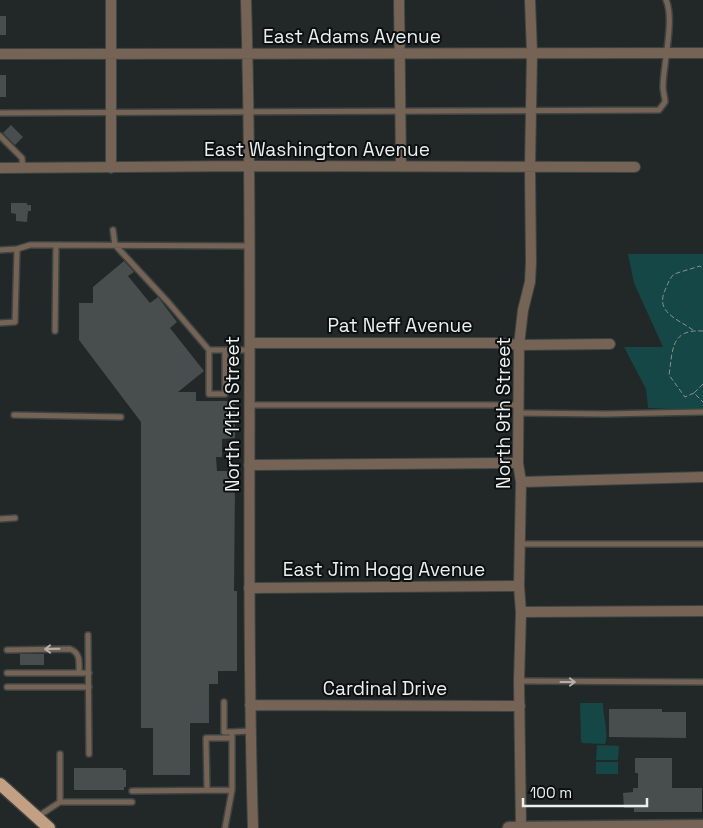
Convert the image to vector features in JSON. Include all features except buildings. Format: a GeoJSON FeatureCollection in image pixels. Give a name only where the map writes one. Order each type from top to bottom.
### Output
{"type":"FeatureCollection","features":[{"type":"Feature","properties":{"kind":"main road"},"geometry":{"type":"LineString","coordinates":[[0,784],[49,828]]}},
{"type":"Feature","properties":{"kind":"street"},"geometry":{"type":"LineString","coordinates":[[111,0],[111,168]]}},
{"type":"Feature","properties":{"kind":"street","name":"North 11th Street"},"geometry":{"type":"LineString","coordinates":[[246,0],[250,346],[250,731],[253,828]]}},
{"type":"Feature","properties":{"kind":"street"},"geometry":{"type":"LineString","coordinates":[[399,0],[401,166]]}},
{"type":"Feature","properties":{"kind":"street","name":"North 9th Street"},"geometry":{"type":"LineString","coordinates":[[521,828],[519,682],[521,612],[519,586],[521,482],[518,463],[518,409],[519,345],[530,282],[532,53],[530,0]]}},
{"type":"Feature","properties":{"kind":"street","name":"East Adams Avenue"},"geometry":{"type":"LineString","coordinates":[[0,54],[703,53]]}},
{"type":"Feature","properties":{"kind":"street","name":"East Washington Avenue"},"geometry":{"type":"LineString","coordinates":[[0,168],[249,166],[635,167]]}},
{"type":"Feature","properties":{"kind":"street","name":"Pat Neff Avenue"},"geometry":{"type":"LineString","coordinates":[[250,346],[495,342],[519,345],[610,344]]}},
{"type":"Feature","properties":{"kind":"street"},"geometry":{"type":"LineString","coordinates":[[249,465],[518,463]]}},
{"type":"Feature","properties":{"kind":"street"},"geometry":{"type":"LineString","coordinates":[[521,482],[703,477]]}},
{"type":"Feature","properties":{"kind":"street","name":"East Jim Hogg Avenue"},"geometry":{"type":"LineString","coordinates":[[249,588],[519,586]]}},
{"type":"Feature","properties":{"kind":"street"},"geometry":{"type":"LineString","coordinates":[[521,612],[703,611]]}},
{"type":"Feature","properties":{"kind":"street","name":"Cardinal Drive"},"geometry":{"type":"LineString","coordinates":[[250,705],[520,706]]}},
{"type":"Feature","properties":{"kind":"street"},"geometry":{"type":"LineString","coordinates":[[509,828],[703,826]]}},
{"type":"Feature","properties":{"kind":"lane"},"geometry":{"type":"LineString","coordinates":[[0,113],[659,110],[665,102],[663,88],[668,54],[668,5],[666,0]]}},
{"type":"Feature","properties":{"kind":"lane"},"geometry":{"type":"LineString","coordinates":[[0,136],[22,158],[23,168]]}},
{"type":"Feature","properties":{"kind":"lane"},"geometry":{"type":"LineString","coordinates":[[113,230],[115,245],[209,350],[209,394],[225,394],[225,350]]}},
{"type":"Feature","properties":{"kind":"lane"},"geometry":{"type":"LineString","coordinates":[[0,250],[17,249],[30,245],[249,246]]}},
{"type":"Feature","properties":{"kind":"lane"},"geometry":{"type":"LineString","coordinates":[[55,331],[56,245]]}},
{"type":"Feature","properties":{"kind":"lane"},"geometry":{"type":"LineString","coordinates":[[0,322],[15,322],[17,249]]}},
{"type":"Feature","properties":{"kind":"lane"},"geometry":{"type":"LineString","coordinates":[[209,350],[225,350],[250,346]]}},
{"type":"Feature","properties":{"kind":"lane"},"geometry":{"type":"LineString","coordinates":[[249,405],[518,409],[605,414],[703,412]]}},
{"type":"Feature","properties":{"kind":"lane"},"geometry":{"type":"LineString","coordinates":[[14,415],[121,417]]}},
{"type":"Feature","properties":{"kind":"lane"},"geometry":{"type":"LineString","coordinates":[[0,519],[15,518]]}},
{"type":"Feature","properties":{"kind":"lane"},"geometry":{"type":"LineString","coordinates":[[520,544],[703,544]]}},
{"type":"Feature","properties":{"kind":"lane"},"geometry":{"type":"LineString","coordinates":[[88,635],[89,754]]}},
{"type":"Feature","properties":{"kind":"lane"},"geometry":{"type":"LineString","coordinates":[[7,650],[70,649],[78,654],[79,673]]}},
{"type":"Feature","properties":{"kind":"lane"},"geometry":{"type":"LineString","coordinates":[[7,673],[88,673]]}},
{"type":"Feature","properties":{"kind":"lane"},"geometry":{"type":"LineString","coordinates":[[519,682],[703,682]]}},
{"type":"Feature","properties":{"kind":"lane"},"geometry":{"type":"LineString","coordinates":[[7,687],[89,688]]}},
{"type":"Feature","properties":{"kind":"lane"},"geometry":{"type":"LineString","coordinates":[[224,702],[224,732],[232,735]]}},
{"type":"Feature","properties":{"kind":"lane"},"geometry":{"type":"LineString","coordinates":[[207,790],[206,738],[250,731]]}},
{"type":"Feature","properties":{"kind":"lane"},"geometry":{"type":"LineString","coordinates":[[225,828],[232,790],[232,735]]}},
{"type":"Feature","properties":{"kind":"lane"},"geometry":{"type":"LineString","coordinates":[[60,754],[60,802]]}},
{"type":"Feature","properties":{"kind":"lane"},"geometry":{"type":"LineString","coordinates":[[132,791],[232,790]]}},
{"type":"Feature","properties":{"kind":"lane"},"geometry":{"type":"LineString","coordinates":[[37,817],[60,802],[132,802]]}},
{"type":"Feature","properties":{"kind":"path"},"geometry":{"type":"LineString","coordinates":[[693,330],[665,311],[662,304],[662,295],[674,274],[700,266],[703,270]]}},
{"type":"Feature","properties":{"kind":"path"},"geometry":{"type":"LineString","coordinates":[[703,331],[693,330],[679,335],[674,342],[669,375],[685,397],[694,394],[703,384]]}},
{"type":"Feature","properties":{"kind":"path"},"geometry":{"type":"LineString","coordinates":[[694,394],[703,402]]}},
{"type":"Feature","properties":{"kind":"shaded area"},"geometry":{"type":"Polygon","coordinates":[[[628,254],[703,254],[703,410],[648,408],[646,389],[624,347],[663,347],[634,283],[628,254]]]}},
{"type":"Feature","properties":{"kind":"shaded area"},"geometry":{"type":"Polygon","coordinates":[[[580,703],[603,703],[606,730],[605,744],[582,743],[580,703]]]}},
{"type":"Feature","properties":{"kind":"shaded area"},"geometry":{"type":"Polygon","coordinates":[[[597,745],[619,746],[618,760],[596,760],[597,745]]]}},
{"type":"Feature","properties":{"kind":"shaded area"},"geometry":{"type":"Polygon","coordinates":[[[596,762],[618,762],[618,774],[596,774],[596,762]]]}}]}
